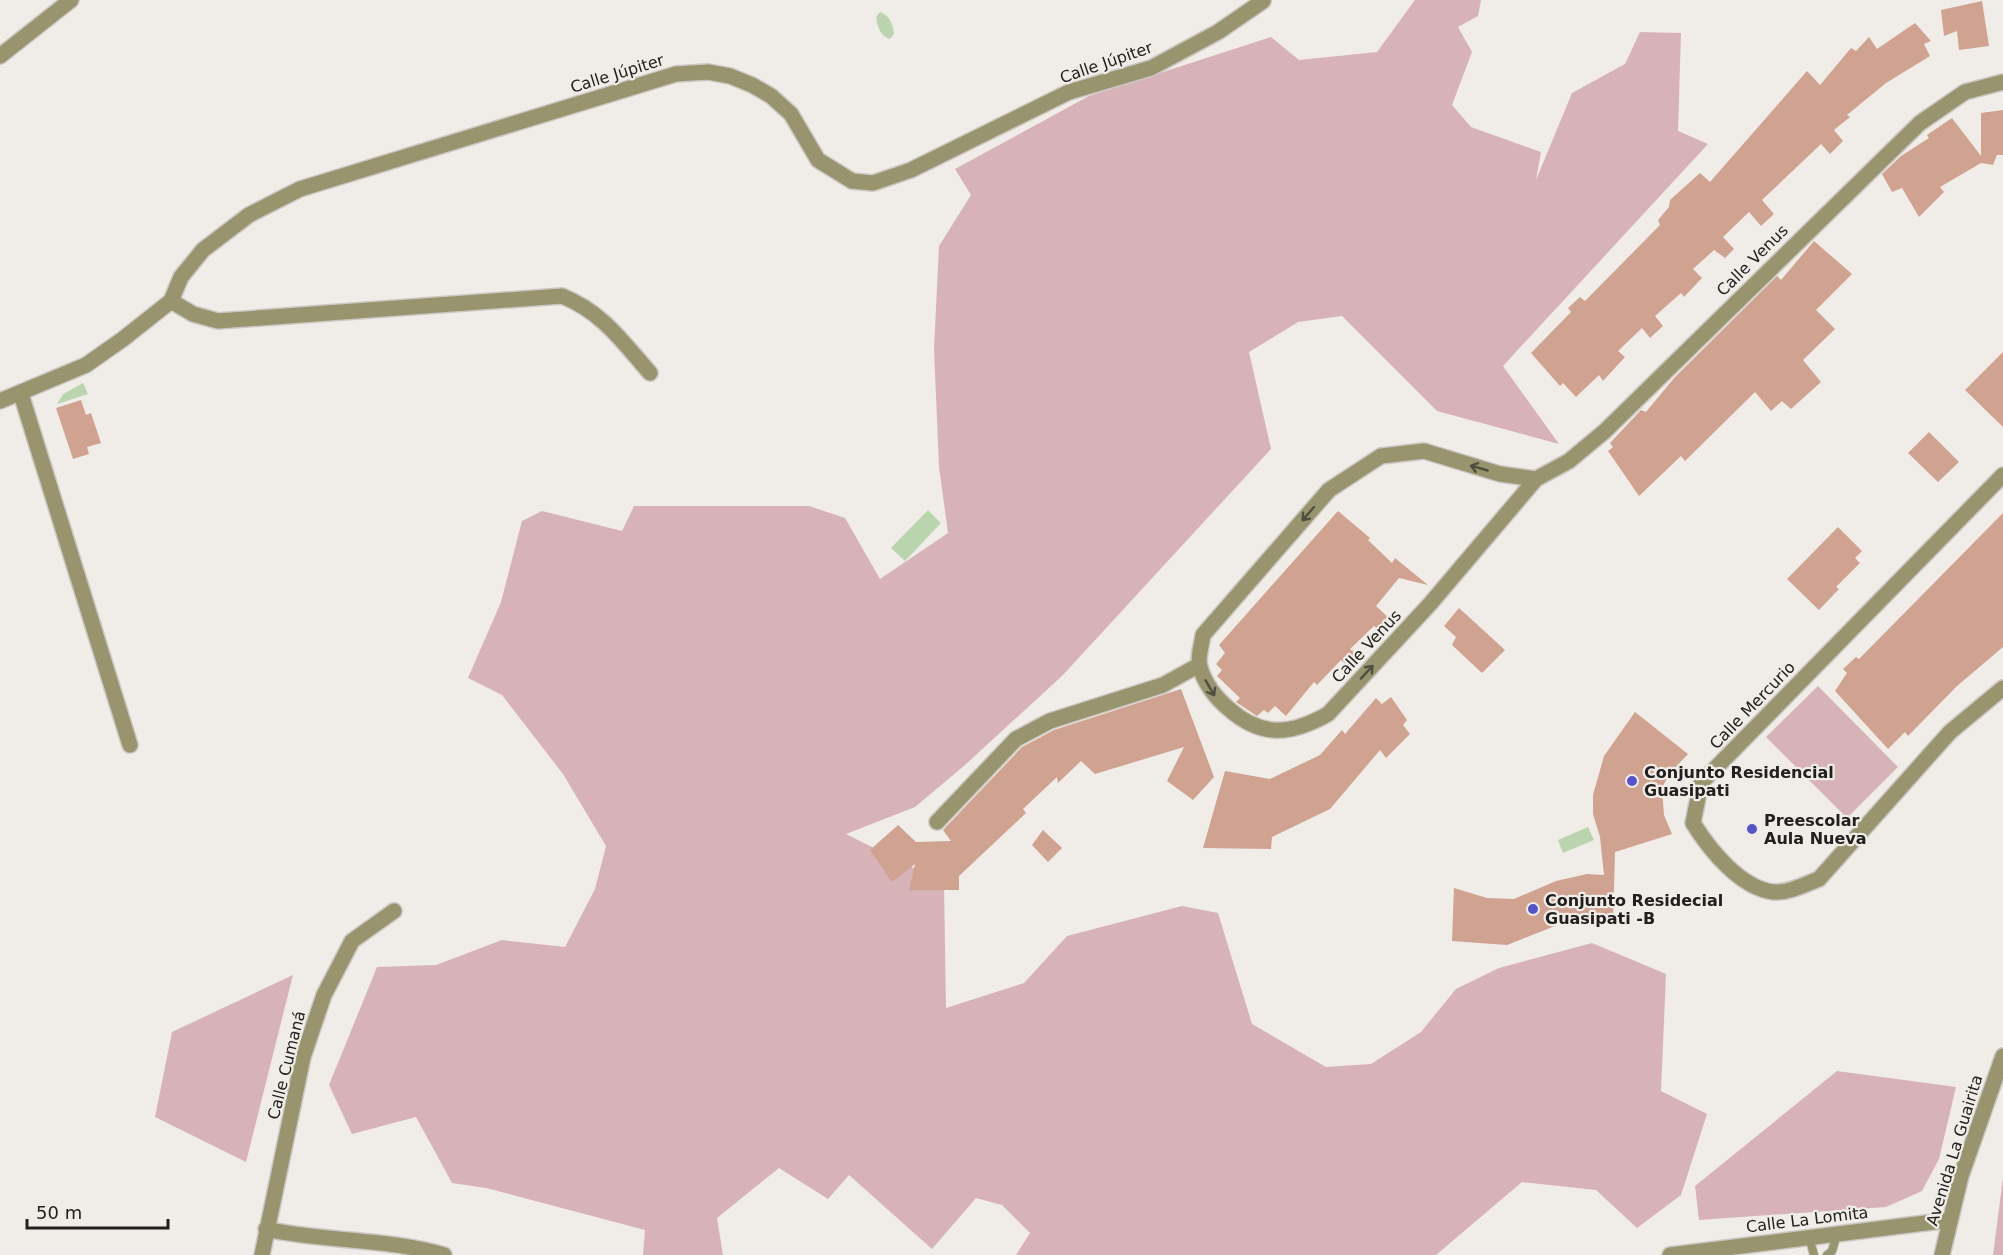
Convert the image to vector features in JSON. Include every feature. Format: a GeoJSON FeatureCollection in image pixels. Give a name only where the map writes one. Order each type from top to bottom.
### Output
{"type":"FeatureCollection","features":[{"type":"Feature","properties":{"kind":"street"},"geometry":{"type":"LineString","coordinates":[[0,56],[71,0]]}},
{"type":"Feature","properties":{"kind":"street","name":"Calle Júpiter"},"geometry":{"type":"LineString","coordinates":[[171,301],[181,277],[203,250],[249,215],[300,189],[676,74],[708,72],[730,76],[752,85],[771,96],[791,114],[818,160],[852,181],[873,183],[911,170],[1069,92],[1151,68],[1218,33],[1263,1]]}},
{"type":"Feature","properties":{"kind":"street","name":"Calle Venus"},"geometry":{"type":"LineString","coordinates":[[1199,665],[1217,700],[1251,726],[1281,730],[1311,724],[1328,714],[1400,637],[1536,479],[1569,461],[1605,430],[1920,123],[1965,92],[2003,82]]}},
{"type":"Feature","properties":{"kind":"street"},"geometry":{"type":"LineString","coordinates":[[0,401],[86,365],[171,301],[193,315],[218,321],[562,296],[584,305],[598,317],[650,374]]}},
{"type":"Feature","properties":{"kind":"street"},"geometry":{"type":"LineString","coordinates":[[21,394],[130,745]]}},
{"type":"Feature","properties":{"kind":"street"},"geometry":{"type":"LineString","coordinates":[[937,822],[1017,739],[1050,721],[1163,685],[1199,665],[1203,635],[1329,490],[1361,467],[1381,456],[1424,451],[1500,474],[1536,479]]}},
{"type":"Feature","properties":{"kind":"street","name":"Calle Mercurio"},"geometry":{"type":"LineString","coordinates":[[2003,475],[1701,783],[1693,823],[1716,856],[1738,876],[1756,885],[1774,892],[1796,889],[1820,879],[1950,732],[2003,688]]}},
{"type":"Feature","properties":{"kind":"street","name":"Calle Cumaná"},"geometry":{"type":"LineString","coordinates":[[261,1255],[303,1057],[324,995],[352,941],[394,911]]}},
{"type":"Feature","properties":{"kind":"street","name":"Avenida La Guairita"},"geometry":{"type":"LineString","coordinates":[[1942,1255],[1985,1102],[2003,1056]]}},
{"type":"Feature","properties":{"kind":"street","name":"Calle La Lomita"},"geometry":{"type":"LineString","coordinates":[[1670,1255],[1950,1220]]}},
{"type":"Feature","properties":{"kind":"street"},"geometry":{"type":"LineString","coordinates":[[266,1229],[304,1238],[414,1246],[444,1255]]}},
{"type":"Feature","properties":{"kind":"lane"},"geometry":{"type":"LineString","coordinates":[[1827,1255],[1832,1251],[1837,1234]]}},
{"type":"Feature","properties":{"kind":"lane"},"geometry":{"type":"LineString","coordinates":[[1809,1237],[1814,1255]]}},
{"type":"Feature","properties":{"kind":"shaded area"},"geometry":{"type":"Polygon","coordinates":[[[1415,0],[1481,0],[1478,16],[1458,27],[1472,52],[1452,105],[1471,127],[1541,152],[1536,180],[1572,93],[1625,64],[1640,32],[1681,33],[1678,131],[1708,144],[1503,366],[1559,444],[1437,411],[1342,316],[1298,322],[1249,352],[1271,449],[1062,676],[965,765],[915,807],[846,834],[944,883],[946,1008],[1024,983],[1067,936],[1182,906],[1218,913],[1252,1024],[1326,1067],[1371,1064],[1421,1032],[1456,989],[1499,968],[1592,943],[1666,974],[1661,1091],[1707,1114],[1681,1195],[1637,1228],[1596,1190],[1522,1182],[1436,1255],[1016,1255],[1030,1233],[1002,1205],[976,1198],[932,1249],[849,1175],[828,1199],[779,1168],[717,1218],[723,1255],[643,1255],[645,1230],[486,1188],[452,1183],[416,1117],[352,1134],[329,1085],[377,967],[436,965],[502,940],[565,947],[595,889],[606,846],[563,774],[502,695],[468,678],[501,602],[522,521],[542,511],[622,531],[634,506],[809,506],[845,518],[880,579],[948,533],[939,467],[934,349],[939,246],[971,195],[955,169],[1089,96],[1271,37],[1299,60],[1377,52],[1415,0]]]}},
{"type":"Feature","properties":{"kind":"shaded area"},"geometry":{"type":"Polygon","coordinates":[[[880,12],[889,18],[892,24],[894,34],[890,39],[882,34],[878,27],[876,17],[880,12]]]}},
{"type":"Feature","properties":{"kind":"shaded area"},"geometry":{"type":"Polygon","coordinates":[[[83,383],[88,394],[57,404],[63,394],[83,383]]]}},
{"type":"Feature","properties":{"kind":"shaded area"},"geometry":{"type":"Polygon","coordinates":[[[928,510],[941,523],[905,561],[891,548],[928,510]]]}},
{"type":"Feature","properties":{"kind":"shaded area"},"geometry":{"type":"Polygon","coordinates":[[[1818,686],[1898,767],[1847,818],[1766,737],[1818,686]]]}},
{"type":"Feature","properties":{"kind":"shaded area"},"geometry":{"type":"Polygon","coordinates":[[[1588,827],[1594,840],[1563,853],[1558,840],[1588,827]]]}},
{"type":"Feature","properties":{"kind":"shaded area"},"geometry":{"type":"Polygon","coordinates":[[[293,975],[246,1162],[155,1117],[172,1032],[293,975]]]}},
{"type":"Feature","properties":{"kind":"shaded area"},"geometry":{"type":"Polygon","coordinates":[[[1837,1071],[1956,1087],[1939,1159],[1922,1191],[1886,1207],[1699,1220],[1695,1186],[1837,1071]]]}},
{"type":"Feature","properties":{"kind":"shaded area"},"geometry":{"type":"Polygon","coordinates":[[[2003,1178],[2003,1255],[1993,1255],[2003,1178]]]}},
{"type":"Feature","properties":{"kind":"building"},"geometry":{"type":"Polygon","coordinates":[[[1982,1],[1989,46],[1959,50],[1957,31],[1944,36],[1941,10],[1982,1]]]}},
{"type":"Feature","properties":{"kind":"building"},"geometry":{"type":"Polygon","coordinates":[[[1915,23],[1931,41],[1924,44],[1930,56],[1886,83],[1847,115],[1850,117],[1834,130],[1843,141],[1830,154],[1821,144],[1762,200],[1774,214],[1761,226],[1749,212],[1723,237],[1734,249],[1725,258],[1714,250],[1693,269],[1702,278],[1684,297],[1681,293],[1655,316],[1663,326],[1650,338],[1642,328],[1618,351],[1625,357],[1603,381],[1599,375],[1576,397],[1563,383],[1560,386],[1531,353],[1571,312],[1568,308],[1580,297],[1585,301],[1660,225],[1658,220],[1669,207],[1670,200],[1700,173],[1710,182],[1807,71],[1820,85],[1851,48],[1856,51],[1869,37],[1877,49],[1915,23]]]}},
{"type":"Feature","properties":{"kind":"building"},"geometry":{"type":"Polygon","coordinates":[[[2003,110],[2003,155],[1997,155],[1993,165],[1981,163],[1940,187],[1944,192],[1919,217],[1902,188],[1892,192],[1882,174],[1901,156],[1929,138],[1927,135],[1952,118],[1981,156],[1981,113],[2003,110]]]}},
{"type":"Feature","properties":{"kind":"building"},"geometry":{"type":"Polygon","coordinates":[[[1814,241],[1852,274],[1816,310],[1835,329],[1803,360],[1821,382],[1791,409],[1782,401],[1771,411],[1755,392],[1685,461],[1681,456],[1639,496],[1608,451],[1613,447],[1610,443],[1641,410],[1646,412],[1675,377],[1777,276],[1781,280],[1814,241]]]}},
{"type":"Feature","properties":{"kind":"building"},"geometry":{"type":"Polygon","coordinates":[[[2003,352],[2003,427],[1965,390],[2003,352]]]}},
{"type":"Feature","properties":{"kind":"building"},"geometry":{"type":"Polygon","coordinates":[[[81,400],[86,415],[91,413],[101,443],[87,447],[89,454],[73,459],[56,408],[81,400]]]}},
{"type":"Feature","properties":{"kind":"building"},"geometry":{"type":"Polygon","coordinates":[[[1929,432],[1959,462],[1938,482],[1908,453],[1929,432]]]}},
{"type":"Feature","properties":{"kind":"building"},"geometry":{"type":"Polygon","coordinates":[[[1338,511],[1370,538],[1368,540],[1392,563],[1395,558],[1428,585],[1399,578],[1376,606],[1393,622],[1384,633],[1374,626],[1350,649],[1359,656],[1349,666],[1341,660],[1317,685],[1314,682],[1286,716],[1275,706],[1268,713],[1264,710],[1257,716],[1236,702],[1240,698],[1217,676],[1222,670],[1216,664],[1225,653],[1219,645],[1338,511]]]}},
{"type":"Feature","properties":{"kind":"building"},"geometry":{"type":"Polygon","coordinates":[[[2003,513],[2003,647],[1957,686],[1908,736],[1905,732],[1888,749],[1835,691],[1847,673],[1843,669],[1856,657],[1859,659],[2003,513]]]}},
{"type":"Feature","properties":{"kind":"building"},"geometry":{"type":"Polygon","coordinates":[[[1838,527],[1862,551],[1855,558],[1860,563],[1836,587],[1839,589],[1819,610],[1787,579],[1838,527]]]}},
{"type":"Feature","properties":{"kind":"building"},"geometry":{"type":"Polygon","coordinates":[[[1459,608],[1505,650],[1482,673],[1452,645],[1456,637],[1444,626],[1459,608]]]}},
{"type":"Feature","properties":{"kind":"building"},"geometry":{"type":"Polygon","coordinates":[[[1181,689],[1214,777],[1193,800],[1167,781],[1184,747],[1095,774],[1081,761],[1058,783],[1057,777],[1023,809],[1026,813],[959,876],[959,890],[909,890],[915,864],[892,882],[870,850],[898,825],[916,842],[951,841],[943,830],[1022,747],[1054,730],[1181,689]]]}},
{"type":"Feature","properties":{"kind":"building"},"geometry":{"type":"Polygon","coordinates":[[[1391,697],[1407,720],[1403,725],[1410,734],[1386,758],[1380,750],[1330,809],[1272,837],[1271,849],[1203,848],[1225,771],[1270,779],[1320,755],[1342,730],[1345,734],[1376,698],[1382,704],[1391,697]]]}},
{"type":"Feature","properties":{"kind":"building"},"geometry":{"type":"Polygon","coordinates":[[[1635,712],[1688,754],[1669,774],[1662,788],[1664,815],[1672,834],[1615,852],[1613,924],[1590,919],[1560,924],[1507,945],[1452,941],[1454,888],[1487,898],[1514,899],[1556,881],[1587,874],[1604,875],[1600,837],[1593,814],[1593,795],[1604,756],[1635,712]]]}},
{"type":"Feature","properties":{"kind":"building"},"geometry":{"type":"Polygon","coordinates":[[[1043,830],[1062,848],[1048,862],[1032,845],[1043,830]]]}},
{"type":"Feature","properties":{"kind":"place","name":"Conjunto Residencial Guasipati"},"geometry":{"type":"Point","coordinates":[1632,781]}},
{"type":"Feature","properties":{"kind":"place","name":"Preescolar Aula Nueva"},"geometry":{"type":"Point","coordinates":[1752,829]}},
{"type":"Feature","properties":{"kind":"place","name":"Conjunto Residecial Guasipati -B"},"geometry":{"type":"Point","coordinates":[1533,909]}}]}
